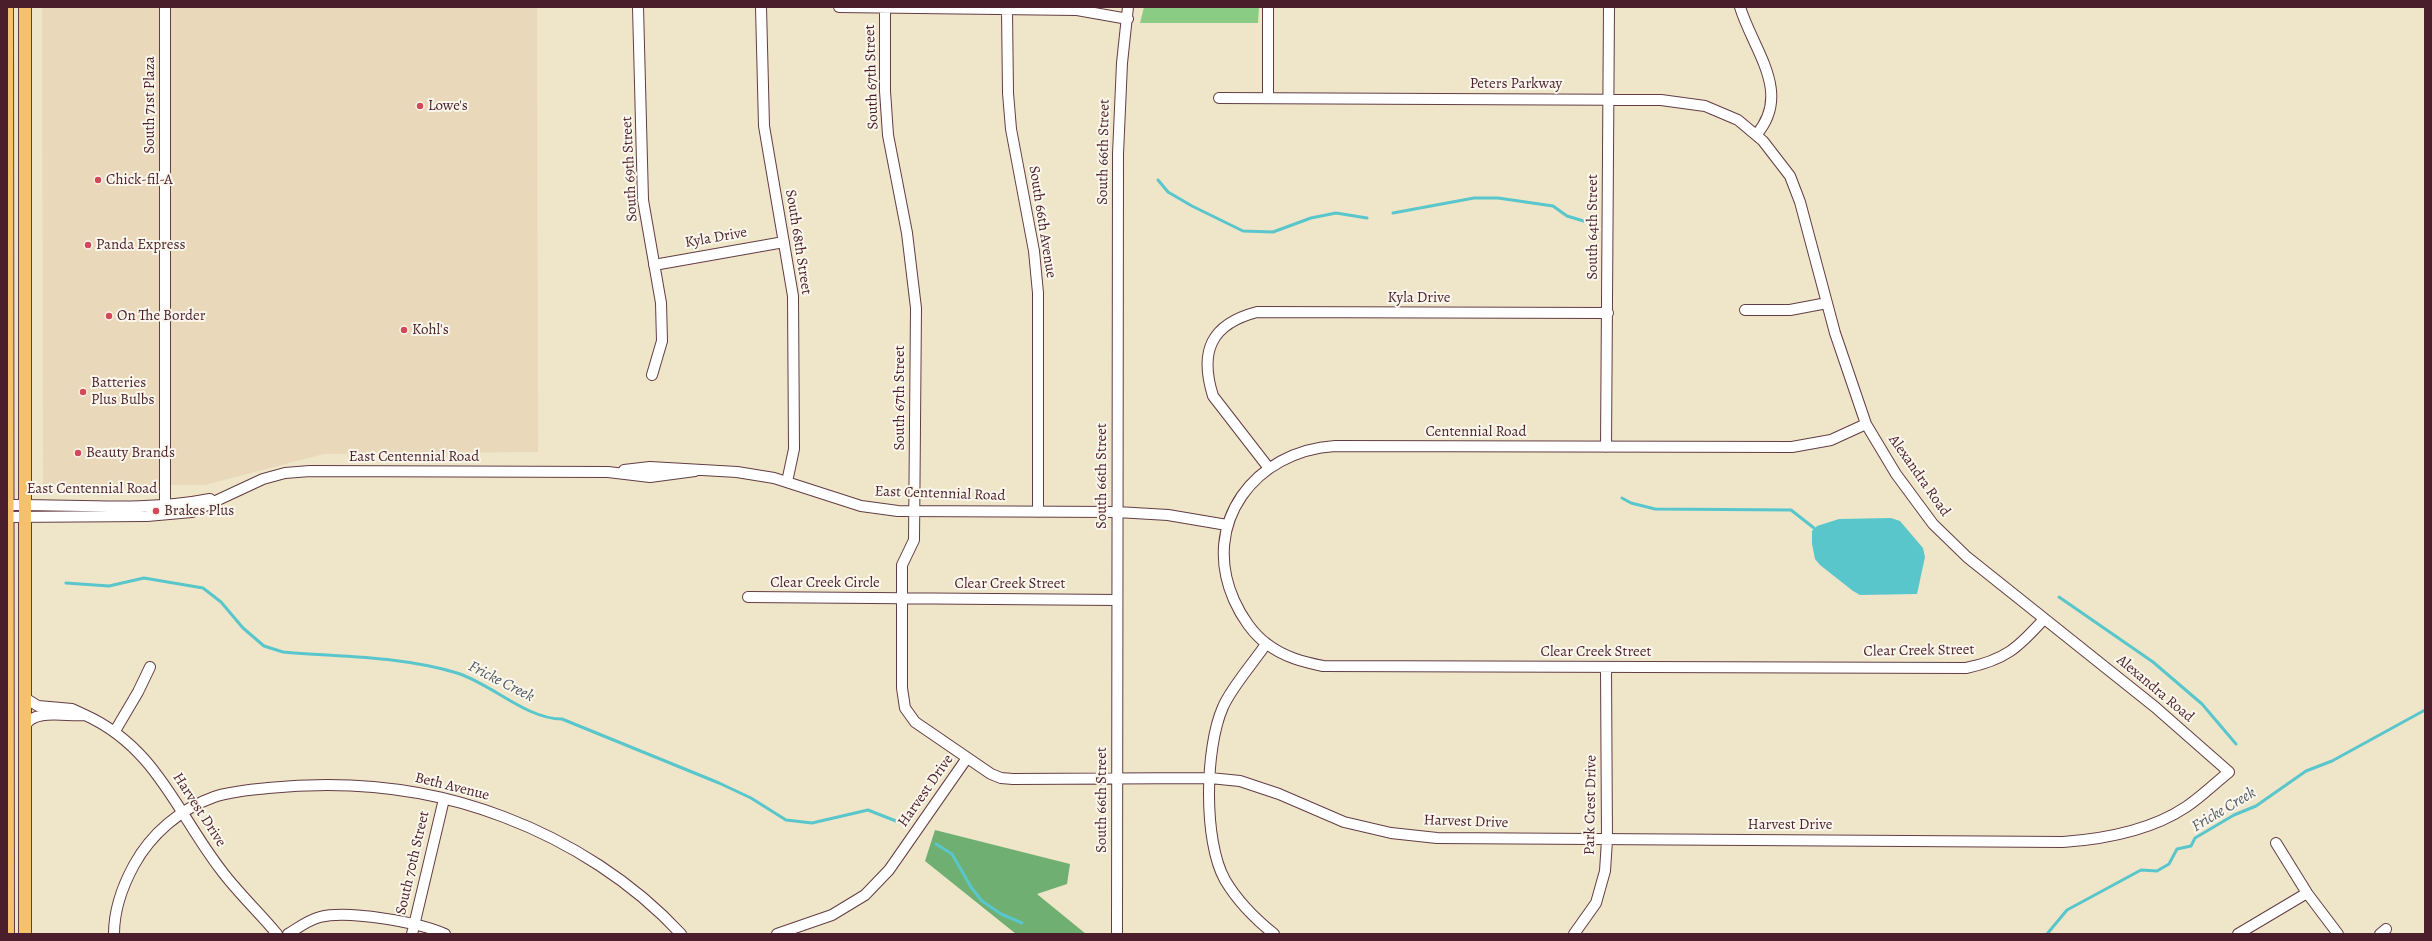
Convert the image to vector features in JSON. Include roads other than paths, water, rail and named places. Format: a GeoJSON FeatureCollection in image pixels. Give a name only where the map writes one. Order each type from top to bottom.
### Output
{"type":"FeatureCollection","features":[{"type":"Feature","properties":{"kind":"main road"},"geometry":{"type":"LineString","coordinates":[[7,7],[8,934]]}},
{"type":"Feature","properties":{"kind":"main road"},"geometry":{"type":"LineString","coordinates":[[25,7],[25,934]]}},
{"type":"Feature","properties":{"kind":"street","name":"South 71st Plaza"},"geometry":{"type":"LineString","coordinates":[[165,7],[165,509]]}},
{"type":"Feature","properties":{"kind":"street","name":"South 69th Street"},"geometry":{"type":"LineString","coordinates":[[638,7],[643,200],[661,303],[662,341],[652,375]]}},
{"type":"Feature","properties":{"kind":"street","name":"South 68th Street"},"geometry":{"type":"LineString","coordinates":[[761,7],[764,126],[793,296],[794,449],[787,482]]}},
{"type":"Feature","properties":{"kind":"street"},"geometry":{"type":"LineString","coordinates":[[839,7],[1077,10],[1128,19]]}},
{"type":"Feature","properties":{"kind":"street","name":"South 66th Street"},"geometry":{"type":"LineString","coordinates":[[1117,934],[1118,154],[1122,63],[1128,19],[1128,7]]}},
{"type":"Feature","properties":{"kind":"street","name":"South 66th Street"},"geometry":{"type":"LineString","coordinates":[[1128,19],[1133,7]]}},
{"type":"Feature","properties":{"kind":"street"},"geometry":{"type":"LineString","coordinates":[[1268,7],[1268,98]]}},
{"type":"Feature","properties":{"kind":"street","name":"South 64th Street"},"geometry":{"type":"LineString","coordinates":[[1606,447],[1609,7]]}},
{"type":"Feature","properties":{"kind":"street"},"geometry":{"type":"LineString","coordinates":[[1740,7],[1745,25],[1770,78],[1772,89],[1769,115],[1756,135]]}},
{"type":"Feature","properties":{"kind":"street","name":"South 67th Street"},"geometry":{"type":"LineString","coordinates":[[885,8],[885,91],[888,135],[907,233],[915,301],[914,540],[902,565],[902,688],[905,708],[915,722],[967,758]]}},
{"type":"Feature","properties":{"kind":"street","name":"South 66th Avenue"},"geometry":{"type":"LineString","coordinates":[[1007,10],[1008,93],[1011,130],[1034,251],[1038,293],[1038,512]]}},
{"type":"Feature","properties":{"kind":"street","name":"Peters Parkway"},"geometry":{"type":"LineString","coordinates":[[1219,98],[1661,100],[1705,106],[1738,120],[1756,135]]}},
{"type":"Feature","properties":{"kind":"street","name":"Alexandra Road"},"geometry":{"type":"LineString","coordinates":[[1756,135],[1778,158],[1795,186],[1827,303],[1866,424],[1896,474],[1933,524],[1967,557],[2156,707],[2228,772]]}},
{"type":"Feature","properties":{"kind":"street","name":"Kyla Drive"},"geometry":{"type":"LineString","coordinates":[[654,265],[784,242]]}},
{"type":"Feature","properties":{"kind":"street"},"geometry":{"type":"LineString","coordinates":[[1744,310],[1790,310],[1827,303]]}},
{"type":"Feature","properties":{"kind":"street","name":"Kyla Drive"},"geometry":{"type":"LineString","coordinates":[[1268,467],[1212,396],[1209,383],[1207,356],[1210,344],[1220,331],[1232,321],[1258,312],[1608,313]]}},
{"type":"Feature","properties":{"kind":"street","name":"Centennial Road"},"geometry":{"type":"LineString","coordinates":[[1227,525],[1244,493],[1268,467],[1300,452],[1323,447],[1792,447],[1831,440],[1866,424]]}},
{"type":"Feature","properties":{"kind":"street","name":"East Centennial Road"},"geometry":{"type":"LineString","coordinates":[[7,505],[165,509],[192,512],[263,479],[285,473],[310,471],[608,472],[650,467],[695,471],[737,472],[787,482],[861,506],[914,512],[1117,512]]}},
{"type":"Feature","properties":{"kind":"street","name":"East Centennial Road"},"geometry":{"type":"LineString","coordinates":[[7,518],[165,509]]}},
{"type":"Feature","properties":{"kind":"street"},"geometry":{"type":"LineString","coordinates":[[1117,512],[1168,515],[1227,525]]}},
{"type":"Feature","properties":{"kind":"street","name":"Clear Creek Street"},"geometry":{"type":"LineString","coordinates":[[1227,525],[1224,558],[1228,585],[1238,609],[1252,629],[1266,644],[1296,660],[1323,666],[1966,668],[2003,657],[2023,642],[2044,619]]}},
{"type":"Feature","properties":{"kind":"street","name":"Clear Creek Circle"},"geometry":{"type":"LineString","coordinates":[[748,597],[902,598]]}},
{"type":"Feature","properties":{"kind":"street","name":"Clear Creek Street"},"geometry":{"type":"LineString","coordinates":[[902,598],[1117,600]]}},
{"type":"Feature","properties":{"kind":"street"},"geometry":{"type":"LineString","coordinates":[[1266,644],[1223,706],[1212,742],[1210,778],[1211,836],[1225,879],[1250,915],[1274,934]]}},
{"type":"Feature","properties":{"kind":"street"},"geometry":{"type":"LineString","coordinates":[[115,731],[138,692],[150,667]]}},
{"type":"Feature","properties":{"kind":"street","name":"Park Crest Drive"},"geometry":{"type":"LineString","coordinates":[[1574,934],[1596,903],[1605,872],[1607,840],[1606,668]]}},
{"type":"Feature","properties":{"kind":"street","name":"Harvest Drive"},"geometry":{"type":"LineString","coordinates":[[25,698],[36,705],[66,708],[85,715],[115,731],[126,739],[154,770],[221,871],[277,934]]}},
{"type":"Feature","properties":{"kind":"street","name":"Harvest Drive"},"geometry":{"type":"LineString","coordinates":[[25,726],[28,720],[38,715],[85,715]]}},
{"type":"Feature","properties":{"kind":"street","name":"Harvest Drive"},"geometry":{"type":"LineString","coordinates":[[777,934],[832,915],[865,895],[889,870],[967,758],[1001,778],[1117,780],[1210,778],[1240,781],[1279,794],[1344,822],[1391,833],[1438,838],[1607,840],[2047,842],[2093,840],[2137,830],[2185,808],[2228,772]]}},
{"type":"Feature","properties":{"kind":"street","name":"Beth Avenue"},"geometry":{"type":"LineString","coordinates":[[114,934],[114,920],[119,899],[140,853],[157,832],[183,813],[214,797],[243,790],[300,785],[364,786],[399,790],[444,799],[503,816],[569,847],[624,883],[681,934]]}},
{"type":"Feature","properties":{"kind":"street","name":"South 70th Street"},"geometry":{"type":"LineString","coordinates":[[413,929],[444,799]]}},
{"type":"Feature","properties":{"kind":"street"},"geometry":{"type":"LineString","coordinates":[[2276,843],[2307,893],[2338,934]]}},
{"type":"Feature","properties":{"kind":"street"},"geometry":{"type":"LineString","coordinates":[[2238,934],[2307,893]]}},
{"type":"Feature","properties":{"kind":"street"},"geometry":{"type":"LineString","coordinates":[[288,934],[306,923],[321,917],[346,916],[445,934]]}},
{"type":"Feature","properties":{"kind":"water"},"geometry":{"type":"Polygon","coordinates":[[[1891,518],[1900,521],[1923,548],[1925,557],[1917,594],[1860,595],[1820,565],[1815,559],[1812,544],[1812,531],[1817,526],[1839,519],[1891,518]]]}},
{"type":"Feature","properties":{"kind":"waterway"},"geometry":{"type":"LineString","coordinates":[[1158,180],[1168,192],[1192,206],[1243,231],[1273,232],[1311,218],[1336,213],[1367,218]]}},
{"type":"Feature","properties":{"kind":"waterway"},"geometry":{"type":"LineString","coordinates":[[1393,213],[1474,198],[1498,198],[1553,206],[1567,216],[1587,222]]}},
{"type":"Feature","properties":{"kind":"waterway"},"geometry":{"type":"LineString","coordinates":[[1622,498],[1631,503],[1655,509],[1791,510],[1814,528]]}},
{"type":"Feature","properties":{"kind":"waterway","name":"Fricke Creek"},"geometry":{"type":"LineString","coordinates":[[66,583],[109,586],[144,578],[203,588],[221,602],[243,628],[264,646],[283,652],[371,658],[415,663],[457,673],[470,678],[535,713],[562,719],[719,783],[751,798],[786,820],[812,823],[868,810],[901,823]]}},
{"type":"Feature","properties":{"kind":"waterway"},"geometry":{"type":"LineString","coordinates":[[2059,597],[2153,662],[2202,704],[2236,744]]}},
{"type":"Feature","properties":{"kind":"waterway","name":"Fricke Creek"},"geometry":{"type":"LineString","coordinates":[[2047,934],[2067,910],[2141,870],[2157,871],[2169,864],[2177,849],[2191,846],[2195,838],[2234,815],[2256,806],[2306,771],[2332,761],[2425,710]]}},
{"type":"Feature","properties":{"kind":"waterway","name":"Fricke Creek"},"geometry":{"type":"LineString","coordinates":[[936,844],[952,854],[971,887],[982,901],[1001,914],[1022,923]]}},
{"type":"Feature","properties":{"kind":"place","name":"Lowe's"},"geometry":{"type":"Point","coordinates":[420,106]}},
{"type":"Feature","properties":{"kind":"place","name":"Chick-fil-A"},"geometry":{"type":"Point","coordinates":[98,180]}},
{"type":"Feature","properties":{"kind":"place","name":"Panda Express"},"geometry":{"type":"Point","coordinates":[88,245]}},
{"type":"Feature","properties":{"kind":"place","name":"On The Border"},"geometry":{"type":"Point","coordinates":[109,316]}},
{"type":"Feature","properties":{"kind":"place","name":"Kohl's"},"geometry":{"type":"Point","coordinates":[404,330]}},
{"type":"Feature","properties":{"kind":"place","name":"Batteries Plus Bulbs"},"geometry":{"type":"Point","coordinates":[83,392]}},
{"type":"Feature","properties":{"kind":"place","name":"Beauty Brands"},"geometry":{"type":"Point","coordinates":[78,453]}},
{"type":"Feature","properties":{"kind":"place","name":"Brakes Plus"},"geometry":{"type":"Point","coordinates":[156,511]}}]}
